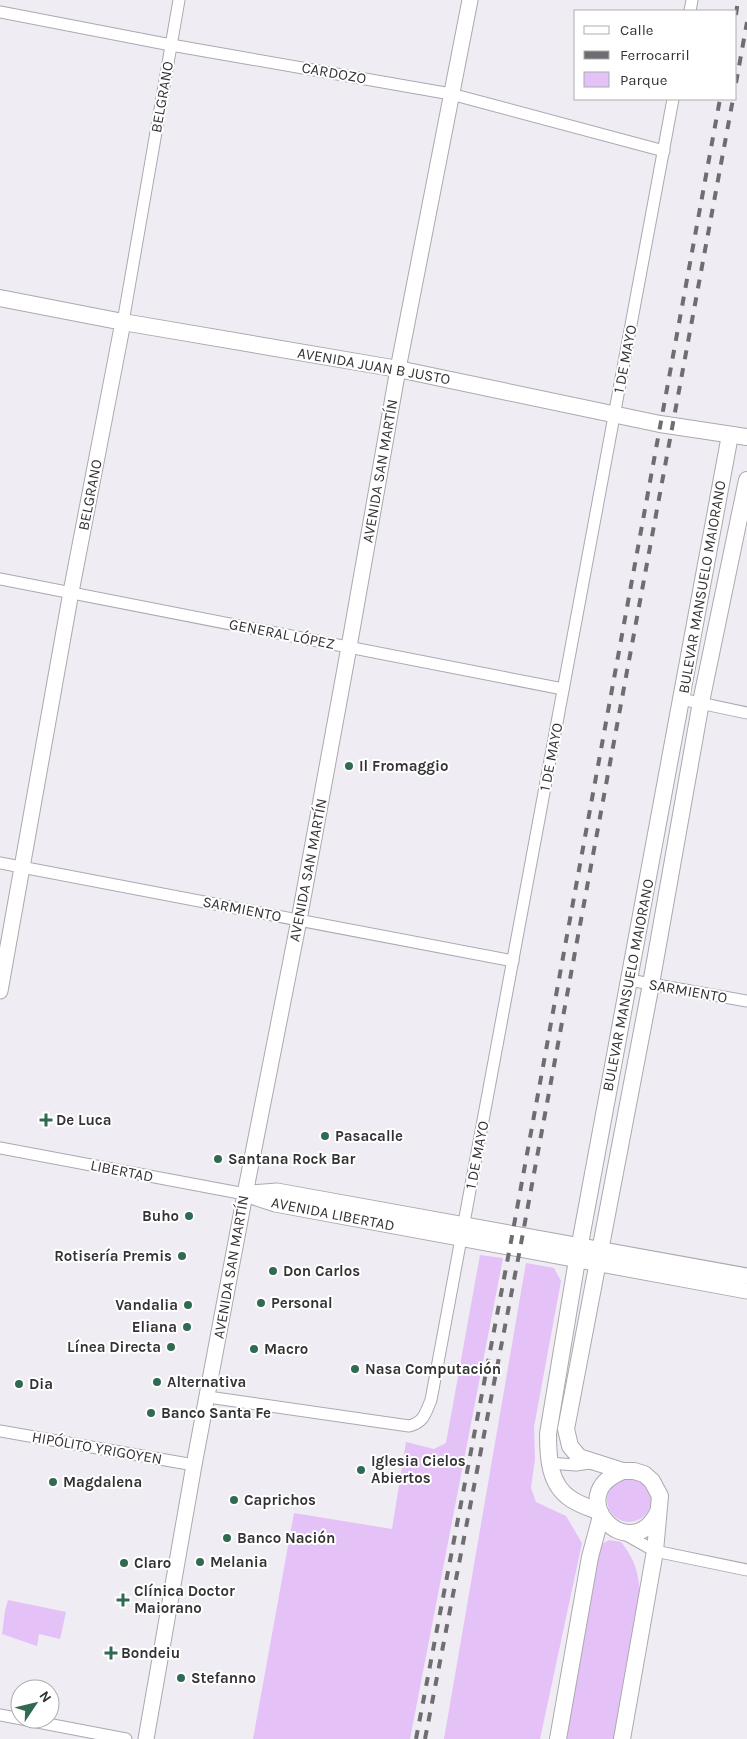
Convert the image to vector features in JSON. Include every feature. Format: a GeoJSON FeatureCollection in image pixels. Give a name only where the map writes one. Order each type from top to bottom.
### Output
{"type":"FeatureCollection","features":[{"type":"Feature","properties":{"kind":"main road","name":"AVENIDA JUAN B JUSTO"},"geometry":{"type":"LineString","coordinates":[[0,298],[123,322],[398,369],[660,424],[747,437]]}},
{"type":"Feature","properties":{"kind":"main road","name":"BULEVAR MANSUELO MAIORANO"},"geometry":{"type":"LineString","coordinates":[[620,1532],[612,1528],[601,1514],[570,1498],[562,1490],[552,1475],[548,1463],[548,1434],[578,1252],[730,435]]}},
{"type":"Feature","properties":{"kind":"main road","name":"BULEVAR MANSUELO MAIORANO"},"geometry":{"type":"LineString","coordinates":[[622,1739],[655,1551],[660,1496],[652,1481],[644,1474],[634,1471],[623,1471],[579,1457],[570,1446],[566,1429],[651,984],[700,702],[747,480]]}},
{"type":"Feature","properties":{"kind":"main road"},"geometry":{"type":"LineString","coordinates":[[558,1739],[593,1546],[601,1514],[598,1502],[600,1491],[602,1486],[613,1475],[623,1471]]}},
{"type":"Feature","properties":{"kind":"main road"},"geometry":{"type":"LineString","coordinates":[[570,1498],[587,1521],[593,1546]]}},
{"type":"Feature","properties":{"kind":"main road"},"geometry":{"type":"LineString","coordinates":[[620,1532],[634,1533],[648,1527],[659,1511]]}},
{"type":"Feature","properties":{"kind":"street","name":"BELGRANO"},"geometry":{"type":"LineString","coordinates":[[0,991],[180,0]]}},
{"type":"Feature","properties":{"kind":"street","name":"AVENIDA SAN MARTÍN"},"geometry":{"type":"LineString","coordinates":[[146,1739],[194,1465],[299,920],[398,369],[470,0]]}},
{"type":"Feature","properties":{"kind":"street","name":"CARDOZO"},"geometry":{"type":"LineString","coordinates":[[0,12],[171,45],[452,94],[664,151]]}},
{"type":"Feature","properties":{"kind":"street","name":"1 DE MAYO"},"geometry":{"type":"LineString","coordinates":[[208,1397],[408,1426],[419,1423],[425,1415],[431,1400],[673,100]]}},
{"type":"Feature","properties":{"kind":"street","name":"GENERAL LÓPEZ"},"geometry":{"type":"LineString","coordinates":[[0,579],[563,689]]}},
{"type":"Feature","properties":{"kind":"street"},"geometry":{"type":"LineString","coordinates":[[681,699],[747,712]]}},
{"type":"Feature","properties":{"kind":"street","name":"SARMIENTO"},"geometry":{"type":"LineString","coordinates":[[0,863],[513,961]]}},
{"type":"Feature","properties":{"kind":"street","name":"SARMIENTO"},"geometry":{"type":"LineString","coordinates":[[629,980],[747,1001]]}},
{"type":"Feature","properties":{"kind":"street","name":"LIBERTAD"},"geometry":{"type":"LineString","coordinates":[[0,1148],[245,1194]]}},
{"type":"Feature","properties":{"kind":"street","name":"AVENIDA LIBERTAD"},"geometry":{"type":"LineString","coordinates":[[245,1194],[275,1204],[462,1232],[599,1256],[747,1291]]}},
{"type":"Feature","properties":{"kind":"street","name":"AVENIDA LIBERTAD"},"geometry":{"type":"LineString","coordinates":[[599,1256],[747,1276]]}},
{"type":"Feature","properties":{"kind":"street","name":"HIPÓLITO YRIGOYEN"},"geometry":{"type":"LineString","coordinates":[[0,1431],[194,1465]]}},
{"type":"Feature","properties":{"kind":"street"},"geometry":{"type":"LineString","coordinates":[[548,1463],[576,1465],[594,1462]]}},
{"type":"Feature","properties":{"kind":"street"},"geometry":{"type":"LineString","coordinates":[[620,1532],[655,1551],[747,1570]]}},
{"type":"Feature","properties":{"kind":"street"},"geometry":{"type":"LineString","coordinates":[[0,1715],[126,1739]]}},
{"type":"Feature","properties":{"kind":"green space"},"geometry":{"type":"Polygon","coordinates":[[[480,1255],[503,1258],[410,1739],[253,1739],[294,1513],[392,1529],[406,1442],[434,1449],[446,1443],[480,1255]]]}},
{"type":"Feature","properties":{"kind":"green space"},"geometry":{"type":"Polygon","coordinates":[[[526,1263],[554,1268],[561,1281],[534,1427],[535,1459],[531,1488],[536,1502],[566,1516],[582,1543],[540,1739],[444,1739],[526,1263]]]}},
{"type":"Feature","properties":{"kind":"green space"},"geometry":{"type":"Polygon","coordinates":[[[629,1478],[641,1482],[647,1488],[651,1500],[647,1512],[641,1518],[629,1522],[617,1518],[611,1512],[607,1500],[611,1488],[617,1482],[629,1478]]]}},
{"type":"Feature","properties":{"kind":"green space"},"geometry":{"type":"Polygon","coordinates":[[[609,1540],[621,1542],[630,1554],[637,1572],[640,1594],[615,1739],[563,1739],[600,1545],[609,1540]]]}},
{"type":"Feature","properties":{"kind":"green space"},"geometry":{"type":"Polygon","coordinates":[[[8,1600],[66,1612],[60,1639],[39,1634],[37,1646],[2,1634],[8,1600]]]}},
{"type":"Feature","properties":{"kind":"railway"},"geometry":{"type":"LineString","coordinates":[[737,10],[738,0]]}},
{"type":"Feature","properties":{"kind":"railway"},"geometry":{"type":"LineString","coordinates":[[737,77],[747,22]]}},
{"type":"Feature","properties":{"kind":"railway"},"geometry":{"type":"LineString","coordinates":[[416,1739],[510,1247],[720,100]]}},
{"type":"Feature","properties":{"kind":"railway"},"geometry":{"type":"LineString","coordinates":[[425,1739],[520,1249],[733,100]]}},
{"type":"Feature","properties":{"kind":"place","name":"Il Fromaggio"},"geometry":{"type":"Point","coordinates":[349,766]}},
{"type":"Feature","properties":{"kind":"place","name":"De Luca"},"geometry":{"type":"Point","coordinates":[46,1120]}},
{"type":"Feature","properties":{"kind":"place","name":"Pasacalle"},"geometry":{"type":"Point","coordinates":[325,1136]}},
{"type":"Feature","properties":{"kind":"place","name":"Santana Rock Bar"},"geometry":{"type":"Point","coordinates":[218,1159]}},
{"type":"Feature","properties":{"kind":"place","name":"Buho"},"geometry":{"type":"Point","coordinates":[189,1216]}},
{"type":"Feature","properties":{"kind":"place","name":"Rotisería Premis"},"geometry":{"type":"Point","coordinates":[182,1256]}},
{"type":"Feature","properties":{"kind":"place","name":"Don Carlos"},"geometry":{"type":"Point","coordinates":[273,1271]}},
{"type":"Feature","properties":{"kind":"place","name":"Personal"},"geometry":{"type":"Point","coordinates":[261,1303]}},
{"type":"Feature","properties":{"kind":"place","name":"Vandalia"},"geometry":{"type":"Point","coordinates":[188,1305]}},
{"type":"Feature","properties":{"kind":"place","name":"Eliana"},"geometry":{"type":"Point","coordinates":[187,1327]}},
{"type":"Feature","properties":{"kind":"place","name":"Línea Directa"},"geometry":{"type":"Point","coordinates":[171,1347]}},
{"type":"Feature","properties":{"kind":"place","name":"Macro"},"geometry":{"type":"Point","coordinates":[254,1349]}},
{"type":"Feature","properties":{"kind":"place","name":"Nasa Computación"},"geometry":{"type":"Point","coordinates":[355,1369]}},
{"type":"Feature","properties":{"kind":"place","name":"Alternativa"},"geometry":{"type":"Point","coordinates":[157,1382]}},
{"type":"Feature","properties":{"kind":"place","name":"Dia"},"geometry":{"type":"Point","coordinates":[19,1384]}},
{"type":"Feature","properties":{"kind":"place","name":"Banco Santa Fe"},"geometry":{"type":"Point","coordinates":[151,1413]}},
{"type":"Feature","properties":{"kind":"place","name":"Iglesia Cielos Abiertos"},"geometry":{"type":"Point","coordinates":[361,1470]}},
{"type":"Feature","properties":{"kind":"place","name":"Magdalena"},"geometry":{"type":"Point","coordinates":[53,1482]}},
{"type":"Feature","properties":{"kind":"place","name":"Caprichos"},"geometry":{"type":"Point","coordinates":[234,1500]}},
{"type":"Feature","properties":{"kind":"place","name":"Banco Nación"},"geometry":{"type":"Point","coordinates":[227,1538]}},
{"type":"Feature","properties":{"kind":"place","name":"Melania"},"geometry":{"type":"Point","coordinates":[200,1562]}},
{"type":"Feature","properties":{"kind":"place","name":"Claro"},"geometry":{"type":"Point","coordinates":[124,1563]}},
{"type":"Feature","properties":{"kind":"place","name":"Clínica Doctor Maiorano"},"geometry":{"type":"Point","coordinates":[123,1600]}},
{"type":"Feature","properties":{"kind":"place","name":"Bondeiu"},"geometry":{"type":"Point","coordinates":[111,1653]}},
{"type":"Feature","properties":{"kind":"place","name":"Stefanno"},"geometry":{"type":"Point","coordinates":[181,1678]}}]}
